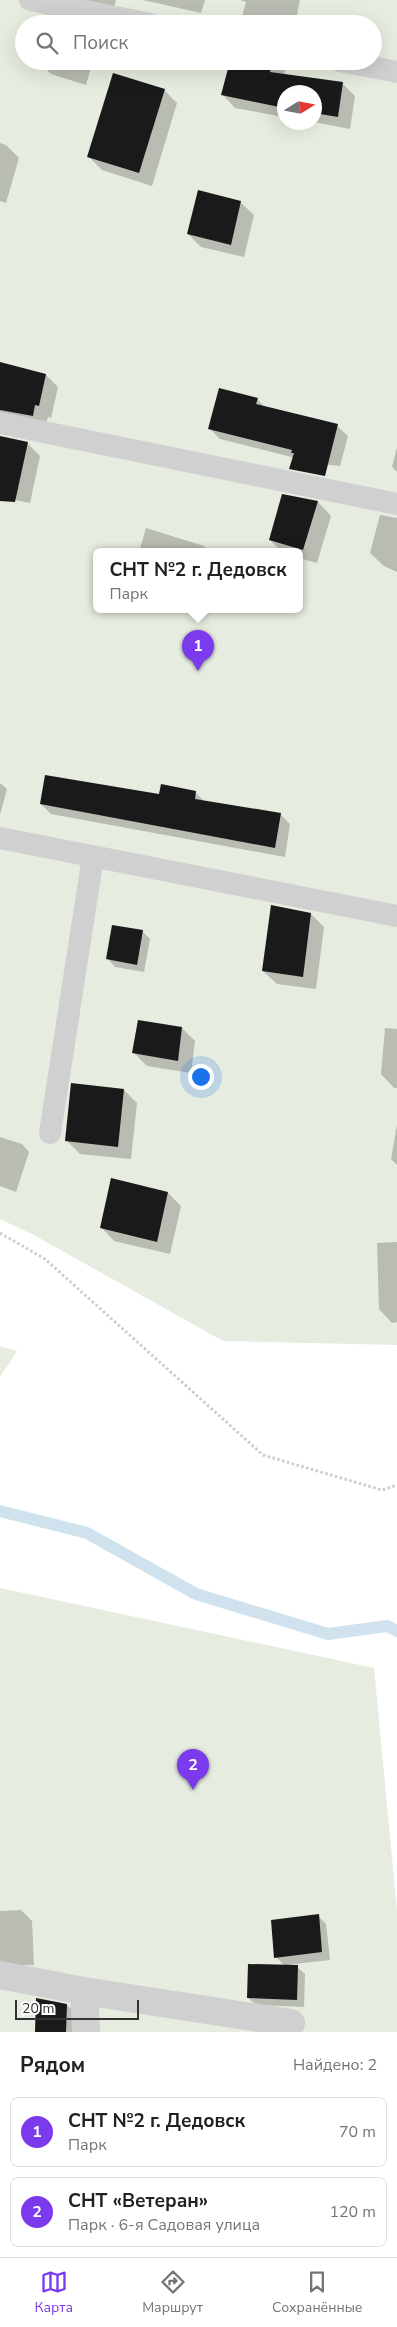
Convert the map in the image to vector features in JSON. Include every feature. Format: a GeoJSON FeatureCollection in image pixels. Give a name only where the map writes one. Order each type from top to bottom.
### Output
{"type":"FeatureCollection","features":[{"type":"Feature","properties":{"kind":"street"},"geometry":{"type":"LineString","coordinates":[[0,1974],[84,1991],[291,2023]]}},
{"type":"Feature","properties":{"kind":"street"},"geometry":{"type":"LineString","coordinates":[[84,1991],[86,2032]]}},
{"type":"Feature","properties":{"kind":"lane"},"geometry":{"type":"LineString","coordinates":[[30,0],[105,15]]}},
{"type":"Feature","properties":{"kind":"lane"},"geometry":{"type":"LineString","coordinates":[[382,69],[397,72]]}},
{"type":"Feature","properties":{"kind":"lane"},"geometry":{"type":"LineString","coordinates":[[0,423],[397,504]]}},
{"type":"Feature","properties":{"kind":"lane"},"geometry":{"type":"LineString","coordinates":[[0,838],[397,916]]}},
{"type":"Feature","properties":{"kind":"lane"},"geometry":{"type":"LineString","coordinates":[[50,1133],[93,857]]}},
{"type":"Feature","properties":{"kind":"path"},"geometry":{"type":"LineString","coordinates":[[0,1233],[45,1259],[263,1454],[382,1490],[397,1485]]}},
{"type":"Feature","properties":{"kind":"shaded area"},"geometry":{"type":"Polygon","coordinates":[[[0,0],[397,0],[397,1345],[223,1341],[34,1235],[0,1219],[0,0]]]}},
{"type":"Feature","properties":{"kind":"shaded area"},"geometry":{"type":"Polygon","coordinates":[[[0,1346],[17,1351],[0,1377],[0,1346]]]}},
{"type":"Feature","properties":{"kind":"shaded area"},"geometry":{"type":"Polygon","coordinates":[[[0,1588],[374,1668],[397,1911],[397,2032],[0,2032],[0,1588]]]}},
{"type":"Feature","properties":{"kind":"building"},"geometry":{"type":"Polygon","coordinates":[[[228,70],[270,70],[270,72],[343,82],[338,117],[322,114],[322,85],[277,85],[277,107],[221,95],[228,70]]]}},
{"type":"Feature","properties":{"kind":"building"},"geometry":{"type":"Polygon","coordinates":[[[113,73],[165,89],[139,173],[87,157],[113,73]]]}},
{"type":"Feature","properties":{"kind":"building"},"geometry":{"type":"Polygon","coordinates":[[[198,190],[241,201],[231,245],[187,234],[198,190]]]}},
{"type":"Feature","properties":{"kind":"building"},"geometry":{"type":"Polygon","coordinates":[[[0,362],[46,374],[39,406],[35,405],[33,416],[0,410],[0,362]]]}},
{"type":"Feature","properties":{"kind":"building"},"geometry":{"type":"Polygon","coordinates":[[[219,388],[258,398],[256,404],[338,424],[325,476],[289,469],[294,453],[291,453],[292,450],[208,429],[219,388]]]}},
{"type":"Feature","properties":{"kind":"building"},"geometry":{"type":"Polygon","coordinates":[[[0,436],[28,442],[15,502],[0,501],[0,436]]]}},
{"type":"Feature","properties":{"kind":"building"},"geometry":{"type":"Polygon","coordinates":[[[282,494],[318,501],[303,550],[303,548],[296,548],[269,540],[282,494]]]}},
{"type":"Feature","properties":{"kind":"building"},"geometry":{"type":"Polygon","coordinates":[[[45,775],[159,794],[161,784],[196,791],[195,799],[281,813],[275,848],[40,804],[45,775]]]}},
{"type":"Feature","properties":{"kind":"building"},"geometry":{"type":"Polygon","coordinates":[[[271,905],[311,913],[303,977],[262,971],[271,905]]]}},
{"type":"Feature","properties":{"kind":"building"},"geometry":{"type":"Polygon","coordinates":[[[112,925],[143,930],[137,965],[106,959],[112,925]]]}},
{"type":"Feature","properties":{"kind":"building"},"geometry":{"type":"Polygon","coordinates":[[[138,1020],[182,1027],[178,1061],[132,1053],[138,1020]]]}},
{"type":"Feature","properties":{"kind":"building"},"geometry":{"type":"Polygon","coordinates":[[[71,1083],[124,1089],[118,1147],[65,1141],[71,1083]]]}},
{"type":"Feature","properties":{"kind":"building"},"geometry":{"type":"Polygon","coordinates":[[[111,1178],[168,1192],[157,1242],[100,1228],[111,1178]]]}},
{"type":"Feature","properties":{"kind":"building"},"geometry":{"type":"Polygon","coordinates":[[[319,1914],[322,1952],[274,1958],[271,1920],[319,1914]]]}},
{"type":"Feature","properties":{"kind":"building"},"geometry":{"type":"Polygon","coordinates":[[[248,1964],[298,1965],[297,2000],[247,1998],[248,1964]]]}},
{"type":"Feature","properties":{"kind":"building"},"geometry":{"type":"Polygon","coordinates":[[[36,1998],[67,2004],[66,2032],[35,2032],[36,1998]]]}},
{"type":"Feature","properties":{"kind":"waterway"},"geometry":{"type":"LineString","coordinates":[[0,1511],[87,1533],[196,1594],[328,1634],[387,1626],[397,1631]]}},
{"type":"Feature","properties":{"kind":"place","name":"СНТ №2 г. Дедовск"},"geometry":{"type":"Point","coordinates":[198,671]}},
{"type":"Feature","properties":{"kind":"place","name":"СНТ «Ветеран»"},"geometry":{"type":"Point","coordinates":[193,1790]}}]}
